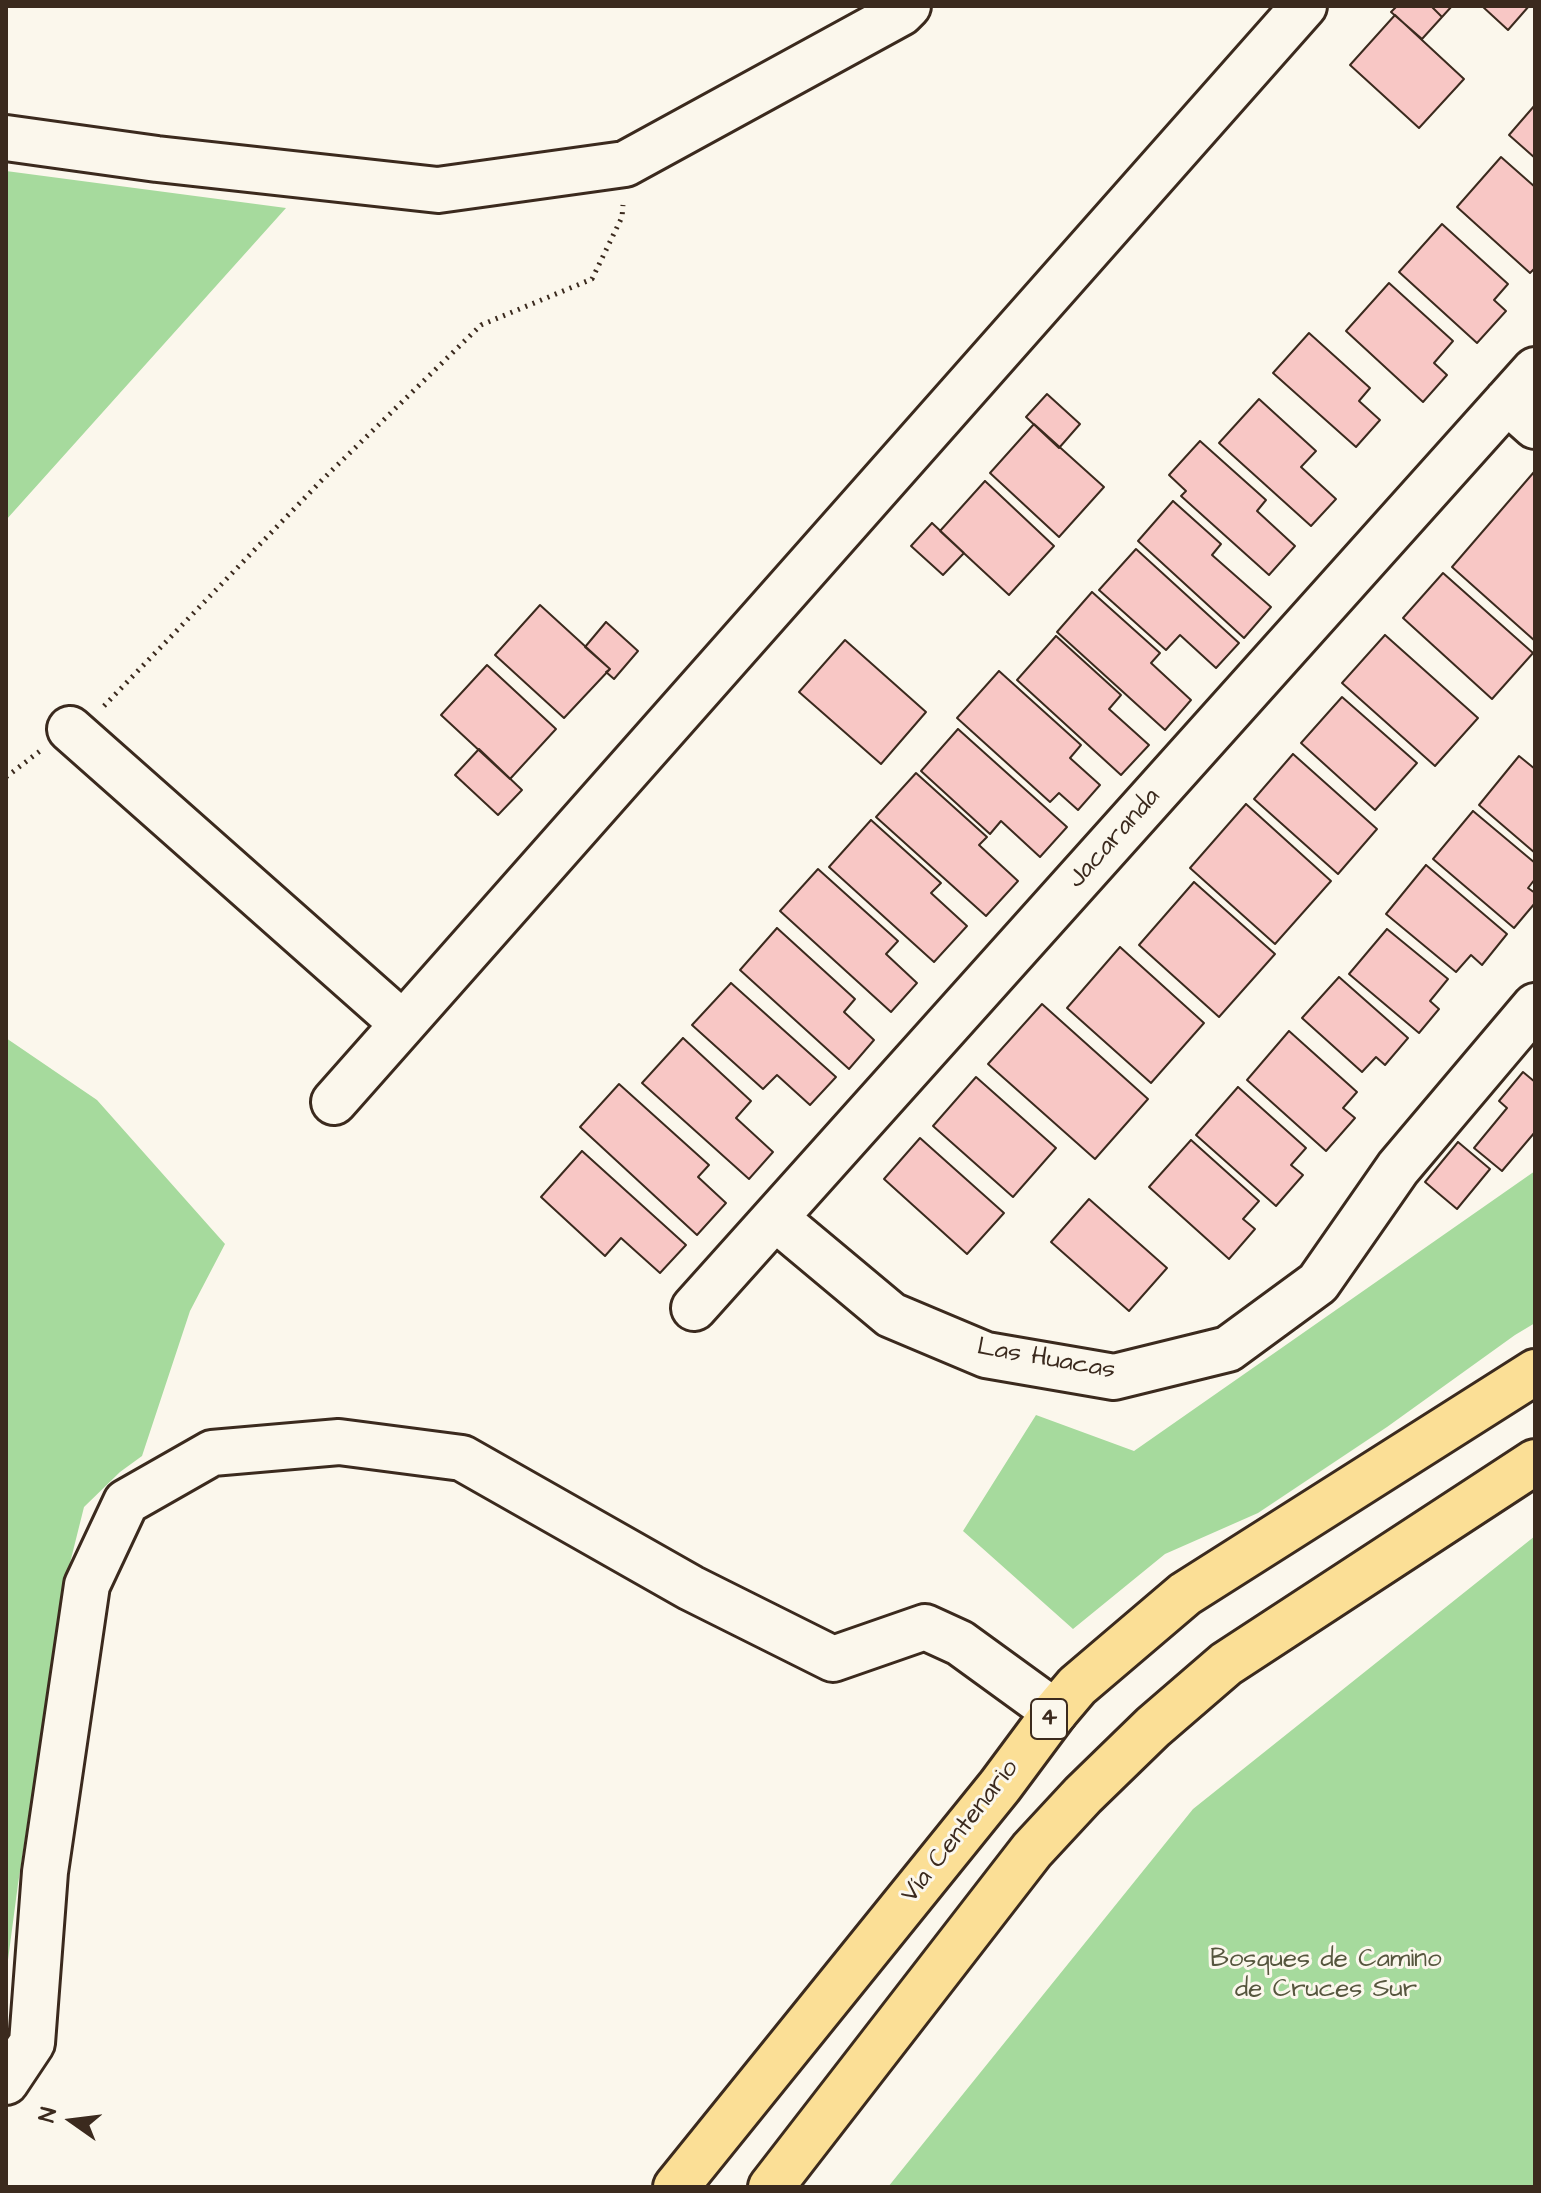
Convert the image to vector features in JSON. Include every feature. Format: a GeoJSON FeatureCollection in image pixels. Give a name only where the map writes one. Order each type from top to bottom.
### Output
{"type":"FeatureCollection","features":[{"type":"Feature","properties":{"kind":"highway","name":"Vía Centenario"},"geometry":{"type":"LineString","coordinates":[[676,2187],[1077,1686],[1185,1594],[1535,1372]]}},
{"type":"Feature","properties":{"kind":"highway"},"geometry":{"type":"LineString","coordinates":[[771,2187],[1032,1850],[1153,1727],[1226,1664],[1535,1462]]}},
{"type":"Feature","properties":{"kind":"street"},"geometry":{"type":"LineString","coordinates":[[6,138],[157,159],[438,190],[625,164],[901,13],[908,6]]}},
{"type":"Feature","properties":{"kind":"street"},"geometry":{"type":"LineString","coordinates":[[334,1102],[1304,6]]}},
{"type":"Feature","properties":{"kind":"street","name":"Jacaranda"},"geometry":{"type":"LineString","coordinates":[[694,1308],[1526,399]]}},
{"type":"Feature","properties":{"kind":"street"},"geometry":{"type":"LineString","coordinates":[[70,729],[403,1024]]}},
{"type":"Feature","properties":{"kind":"street","name":"Las Huacas"},"geometry":{"type":"LineString","coordinates":[[775,1218],[891,1315],[986,1355],[1114,1377],[1228,1349],[1318,1283],[1398,1168],[1535,1006]]}},
{"type":"Feature","properties":{"kind":"street"},"geometry":{"type":"LineString","coordinates":[[6,2082],[32,2043],[45,1872],[87,1585],[126,1502],[212,1453],[339,1442],[462,1458],[691,1588],[833,1659],[925,1627],[960,1643],[1055,1712]]}},
{"type":"Feature","properties":{"kind":"path"},"geometry":{"type":"LineString","coordinates":[[6,777],[102,708],[321,481],[481,325],[592,279],[622,217],[625,164]]}},
{"type":"Feature","properties":{"kind":"green space"},"geometry":{"type":"Polygon","coordinates":[[[6,171],[286,208],[6,520],[6,171]]]}},
{"type":"Feature","properties":{"kind":"green space"},"geometry":{"type":"Polygon","coordinates":[[[6,1038],[97,1100],[225,1244],[190,1311],[142,1456],[120,1472],[84,1507],[64,1587],[6,1975],[6,1038]]]}},
{"type":"Feature","properties":{"kind":"green space"},"geometry":{"type":"Polygon","coordinates":[[[1535,1171],[1535,1323],[1258,1513],[1165,1554],[1073,1629],[963,1531],[1036,1415],[1134,1451],[1535,1171]]]}},
{"type":"Feature","properties":{"kind":"green space","name":"Bosques de Camino de Cruces Sur"},"geometry":{"type":"Polygon","coordinates":[[[1535,1536],[1535,2187],[888,2187],[1193,1809],[1535,1536]]]}},
{"type":"Feature","properties":{"kind":"building"},"geometry":{"type":"Polygon","coordinates":[[[1397,6],[1431,6],[1442,17],[1422,39],[1391,12],[1397,6]]]}},
{"type":"Feature","properties":{"kind":"building"},"geometry":{"type":"Polygon","coordinates":[[[1431,6],[1452,6],[1442,17],[1431,6]]]}},
{"type":"Feature","properties":{"kind":"building"},"geometry":{"type":"Polygon","coordinates":[[[1482,6],[1529,6],[1508,30],[1482,6]]]}},
{"type":"Feature","properties":{"kind":"building"},"geometry":{"type":"Polygon","coordinates":[[[1395,15],[1464,79],[1419,128],[1350,65],[1395,15]]]}},
{"type":"Feature","properties":{"kind":"building"},"geometry":{"type":"Polygon","coordinates":[[[1535,105],[1535,158],[1509,135],[1535,105]]]}},
{"type":"Feature","properties":{"kind":"building"},"geometry":{"type":"Polygon","coordinates":[[[1501,157],[1535,187],[1535,268],[1530,273],[1457,207],[1501,157]]]}},
{"type":"Feature","properties":{"kind":"building"},"geometry":{"type":"Polygon","coordinates":[[[1442,224],[1508,284],[1494,300],[1506,311],[1477,343],[1399,272],[1442,224]]]}},
{"type":"Feature","properties":{"kind":"building"},"geometry":{"type":"Polygon","coordinates":[[[1389,283],[1453,341],[1434,363],[1447,375],[1423,402],[1346,331],[1389,283]]]}},
{"type":"Feature","properties":{"kind":"building"},"geometry":{"type":"Polygon","coordinates":[[[1309,333],[1370,388],[1359,401],[1380,420],[1356,447],[1273,373],[1309,333]]]}},
{"type":"Feature","properties":{"kind":"building"},"geometry":{"type":"Polygon","coordinates":[[[1047,394],[1080,424],[1059,448],[1026,417],[1047,394]]]}},
{"type":"Feature","properties":{"kind":"building"},"geometry":{"type":"Polygon","coordinates":[[[1259,399],[1316,451],[1301,467],[1336,499],[1311,526],[1219,443],[1259,399]]]}},
{"type":"Feature","properties":{"kind":"building"},"geometry":{"type":"Polygon","coordinates":[[[1034,424],[1104,487],[1059,537],[990,473],[1034,424]]]}},
{"type":"Feature","properties":{"kind":"building"},"geometry":{"type":"Polygon","coordinates":[[[1200,441],[1266,500],[1257,511],[1295,546],[1269,575],[1181,496],[1186,491],[1169,475],[1200,441]]]}},
{"type":"Feature","properties":{"kind":"building"},"geometry":{"type":"Polygon","coordinates":[[[1535,473],[1535,641],[1452,567],[1535,473]]]}},
{"type":"Feature","properties":{"kind":"building"},"geometry":{"type":"Polygon","coordinates":[[[985,481],[1054,546],[1009,595],[940,531],[985,481]]]}},
{"type":"Feature","properties":{"kind":"building"},"geometry":{"type":"Polygon","coordinates":[[[1173,501],[1221,544],[1212,555],[1271,607],[1244,638],[1138,541],[1173,501]]]}},
{"type":"Feature","properties":{"kind":"building"},"geometry":{"type":"Polygon","coordinates":[[[932,523],[964,553],[943,575],[911,546],[932,523]]]}},
{"type":"Feature","properties":{"kind":"building"},"geometry":{"type":"Polygon","coordinates":[[[1136,549],[1239,643],[1216,668],[1180,635],[1166,650],[1099,590],[1136,549]]]}},
{"type":"Feature","properties":{"kind":"building"},"geometry":{"type":"Polygon","coordinates":[[[1443,573],[1533,653],[1492,699],[1403,618],[1443,573]]]}},
{"type":"Feature","properties":{"kind":"building"},"geometry":{"type":"Polygon","coordinates":[[[1092,592],[1160,653],[1151,663],[1191,700],[1165,730],[1057,632],[1092,592]]]}},
{"type":"Feature","properties":{"kind":"building"},"geometry":{"type":"Polygon","coordinates":[[[540,605],[610,669],[564,718],[495,655],[540,605]]]}},
{"type":"Feature","properties":{"kind":"building"},"geometry":{"type":"Polygon","coordinates":[[[606,622],[638,651],[614,679],[606,672],[610,669],[585,647],[606,622]]]}},
{"type":"Feature","properties":{"kind":"building"},"geometry":{"type":"Polygon","coordinates":[[[1385,635],[1478,718],[1435,766],[1342,683],[1385,635]]]}},
{"type":"Feature","properties":{"kind":"building"},"geometry":{"type":"Polygon","coordinates":[[[1056,636],[1121,695],[1109,709],[1149,745],[1121,775],[1017,680],[1056,636]]]}},
{"type":"Feature","properties":{"kind":"building"},"geometry":{"type":"Polygon","coordinates":[[[845,640],[926,712],[881,764],[799,692],[845,640]]]}},
{"type":"Feature","properties":{"kind":"building"},"geometry":{"type":"Polygon","coordinates":[[[487,665],[556,729],[510,779],[441,715],[487,665]]]}},
{"type":"Feature","properties":{"kind":"building"},"geometry":{"type":"Polygon","coordinates":[[[999,671],[1081,745],[1070,758],[1100,785],[1078,810],[1059,793],[1050,802],[957,718],[999,671]]]}},
{"type":"Feature","properties":{"kind":"building"},"geometry":{"type":"Polygon","coordinates":[[[1342,697],[1417,763],[1375,810],[1301,743],[1342,697]]]}},
{"type":"Feature","properties":{"kind":"building"},"geometry":{"type":"Polygon","coordinates":[[[958,729],[1067,827],[1040,857],[1001,821],[990,834],[921,771],[958,729]]]}},
{"type":"Feature","properties":{"kind":"building"},"geometry":{"type":"Polygon","coordinates":[[[479,749],[522,790],[498,815],[455,775],[479,749]]]}},
{"type":"Feature","properties":{"kind":"building"},"geometry":{"type":"Polygon","coordinates":[[[1293,754],[1377,829],[1338,874],[1254,799],[1293,754]]]}},
{"type":"Feature","properties":{"kind":"building"},"geometry":{"type":"Polygon","coordinates":[[[1519,756],[1535,769],[1535,853],[1479,805],[1519,756]]]}},
{"type":"Feature","properties":{"kind":"building"},"geometry":{"type":"Polygon","coordinates":[[[916,773],[987,837],[979,845],[1018,881],[986,916],[876,817],[916,773]]]}},
{"type":"Feature","properties":{"kind":"building"},"geometry":{"type":"Polygon","coordinates":[[[1246,804],[1331,881],[1275,944],[1190,868],[1246,804]]]}},
{"type":"Feature","properties":{"kind":"building"},"geometry":{"type":"Polygon","coordinates":[[[1473,811],[1535,863],[1535,879],[1528,888],[1535,893],[1535,903],[1514,928],[1433,859],[1473,811]]]}},
{"type":"Feature","properties":{"kind":"building"},"geometry":{"type":"Polygon","coordinates":[[[871,820],[941,883],[931,893],[967,926],[934,962],[829,867],[871,820]]]}},
{"type":"Feature","properties":{"kind":"building"},"geometry":{"type":"Polygon","coordinates":[[[1426,865],[1507,934],[1482,965],[1471,955],[1456,972],[1386,914],[1426,865]]]}},
{"type":"Feature","properties":{"kind":"building"},"geometry":{"type":"Polygon","coordinates":[[[818,869],[898,941],[886,954],[917,983],[891,1012],[780,911],[818,869]]]}},
{"type":"Feature","properties":{"kind":"building"},"geometry":{"type":"Polygon","coordinates":[[[1194,882],[1275,954],[1219,1017],[1139,945],[1194,882]]]}},
{"type":"Feature","properties":{"kind":"building"},"geometry":{"type":"Polygon","coordinates":[[[777,928],[855,999],[844,1012],[874,1040],[849,1069],[740,970],[777,928]]]}},
{"type":"Feature","properties":{"kind":"building"},"geometry":{"type":"Polygon","coordinates":[[[1387,929],[1448,979],[1430,1001],[1439,1009],[1419,1033],[1349,974],[1387,929]]]}},
{"type":"Feature","properties":{"kind":"building"},"geometry":{"type":"Polygon","coordinates":[[[1120,947],[1204,1023],[1151,1083],[1067,1008],[1120,947]]]}},
{"type":"Feature","properties":{"kind":"building"},"geometry":{"type":"Polygon","coordinates":[[[1339,977],[1408,1038],[1385,1065],[1376,1057],[1362,1072],[1302,1018],[1339,977]]]}},
{"type":"Feature","properties":{"kind":"building"},"geometry":{"type":"Polygon","coordinates":[[[731,983],[836,1077],[810,1105],[777,1075],[763,1089],[692,1025],[731,983]]]}},
{"type":"Feature","properties":{"kind":"building"},"geometry":{"type":"Polygon","coordinates":[[[1042,1004],[1148,1099],[1095,1159],[988,1064],[1042,1004]]]}},
{"type":"Feature","properties":{"kind":"building"},"geometry":{"type":"Polygon","coordinates":[[[1289,1031],[1357,1092],[1343,1108],[1355,1118],[1326,1151],[1247,1080],[1289,1031]]]}},
{"type":"Feature","properties":{"kind":"building"},"geometry":{"type":"Polygon","coordinates":[[[683,1038],[751,1101],[736,1118],[773,1152],[749,1179],[642,1083],[683,1038]]]}},
{"type":"Feature","properties":{"kind":"building"},"geometry":{"type":"Polygon","coordinates":[[[1523,1072],[1535,1082],[1535,1132],[1502,1171],[1474,1148],[1507,1108],[1499,1101],[1523,1072]]]}},
{"type":"Feature","properties":{"kind":"building"},"geometry":{"type":"Polygon","coordinates":[[[976,1077],[1056,1148],[1013,1197],[933,1126],[976,1077]]]}},
{"type":"Feature","properties":{"kind":"building"},"geometry":{"type":"Polygon","coordinates":[[[619,1084],[709,1165],[698,1177],[726,1203],[697,1235],[580,1127],[619,1084]]]}},
{"type":"Feature","properties":{"kind":"building"},"geometry":{"type":"Polygon","coordinates":[[[1238,1087],[1306,1148],[1291,1165],[1303,1175],[1276,1206],[1196,1135],[1238,1087]]]}},
{"type":"Feature","properties":{"kind":"building"},"geometry":{"type":"Polygon","coordinates":[[[920,1138],[1004,1213],[967,1254],[884,1179],[920,1138]]]}},
{"type":"Feature","properties":{"kind":"building"},"geometry":{"type":"Polygon","coordinates":[[[1191,1140],[1259,1201],[1243,1219],[1255,1229],[1229,1259],[1149,1187],[1191,1140]]]}},
{"type":"Feature","properties":{"kind":"building"},"geometry":{"type":"Polygon","coordinates":[[[1458,1142],[1490,1169],[1457,1209],[1425,1182],[1458,1142]]]}},
{"type":"Feature","properties":{"kind":"building"},"geometry":{"type":"Polygon","coordinates":[[[582,1151],[686,1245],[660,1273],[621,1238],[605,1256],[541,1197],[582,1151]]]}},
{"type":"Feature","properties":{"kind":"building"},"geometry":{"type":"Polygon","coordinates":[[[1089,1199],[1167,1268],[1129,1311],[1051,1242],[1089,1199]]]}}]}
